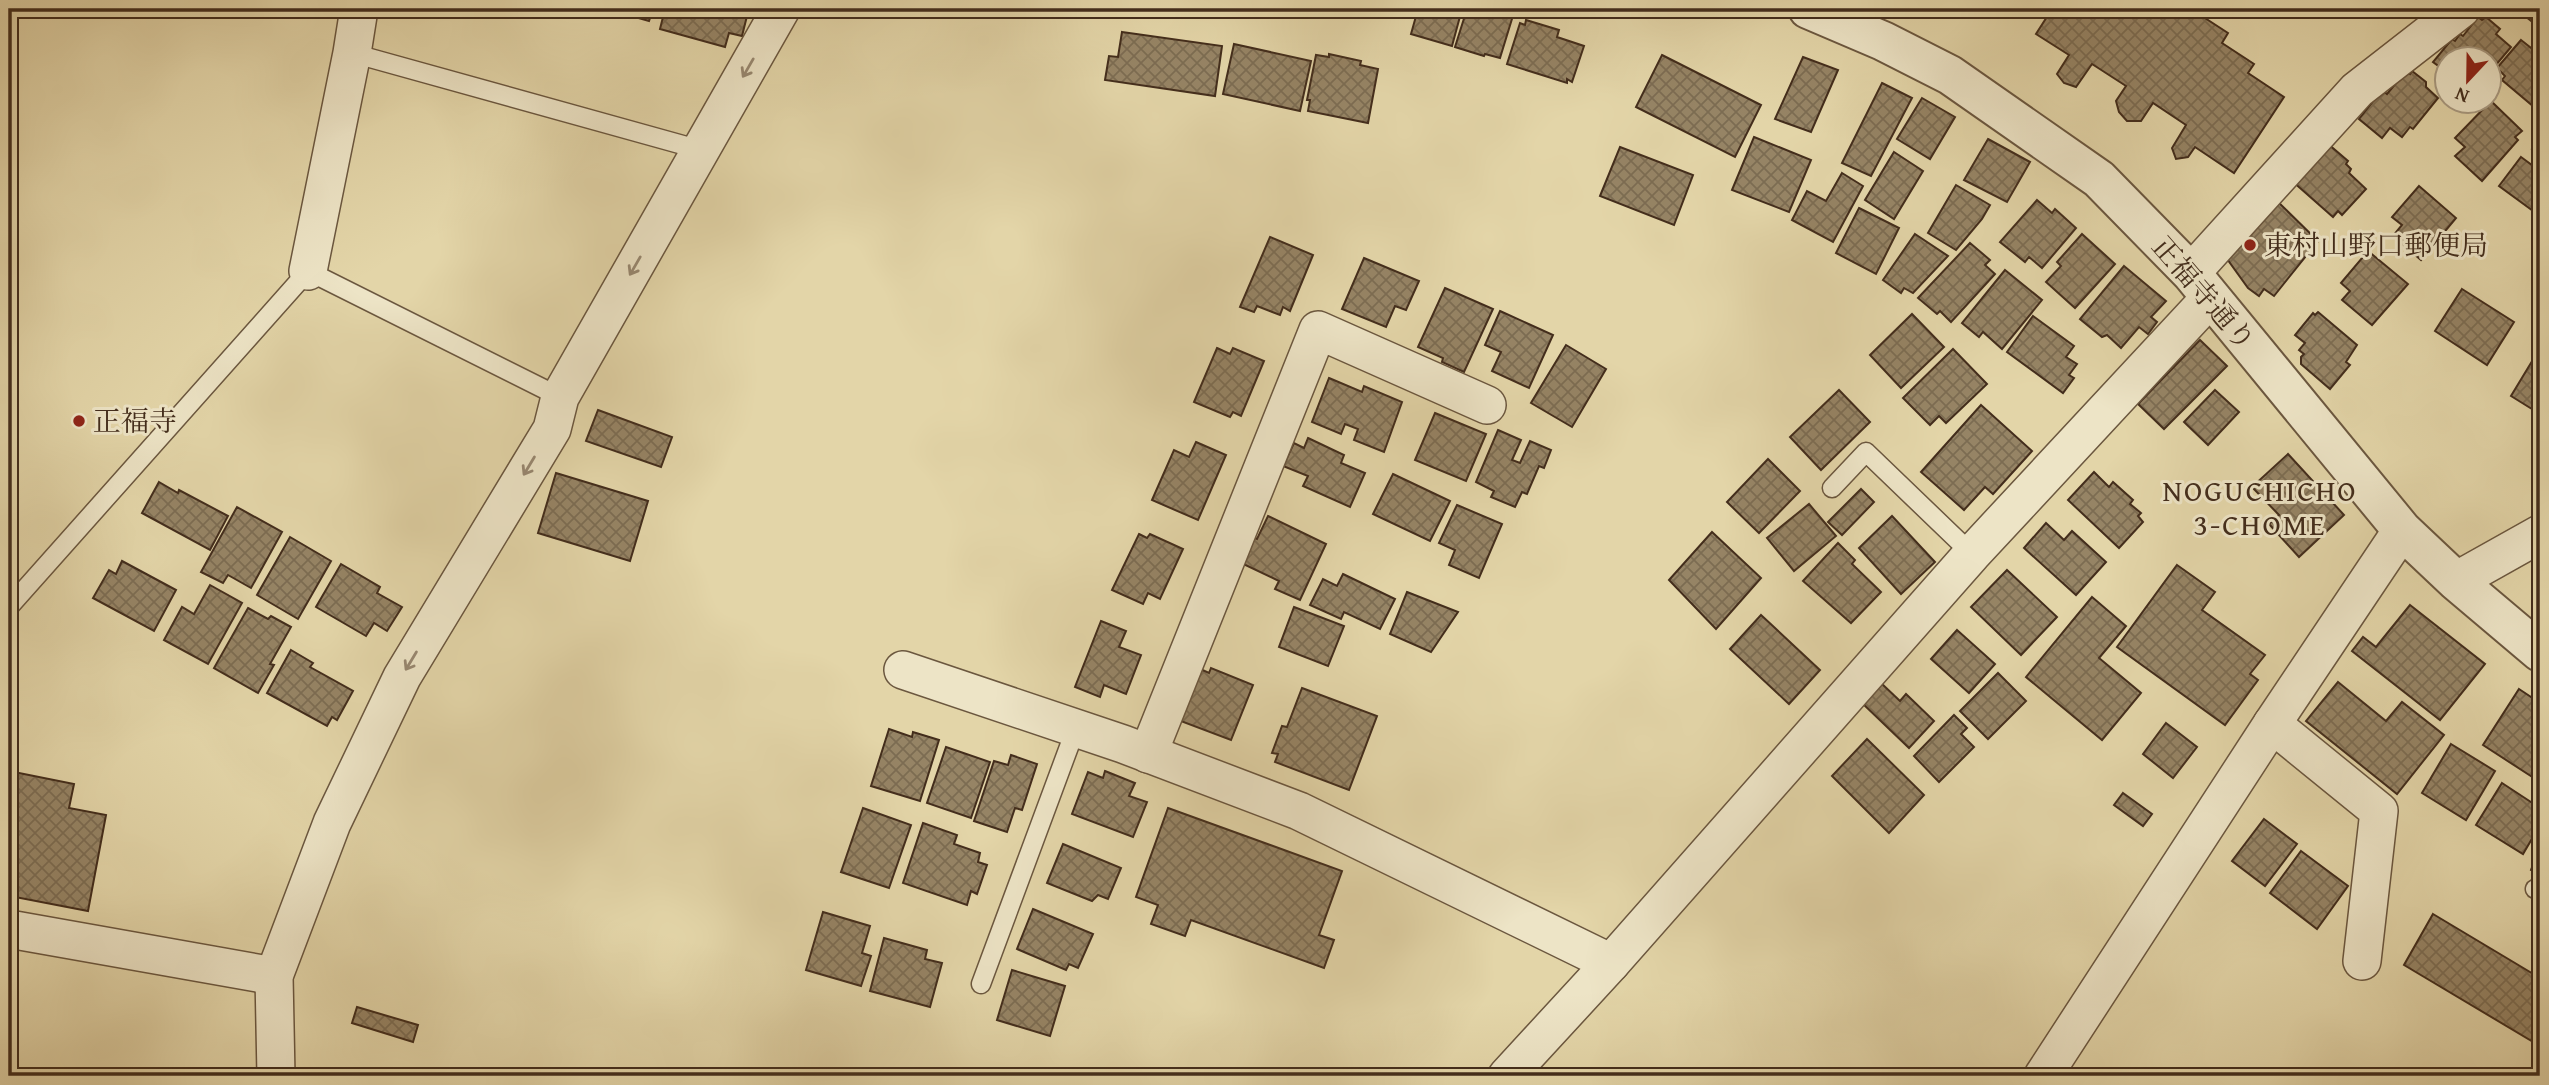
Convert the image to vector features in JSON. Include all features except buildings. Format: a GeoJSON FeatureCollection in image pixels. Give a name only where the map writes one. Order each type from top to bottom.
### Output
{"type":"FeatureCollection","features":[{"type":"Feature","properties":{"kind":"street"},"geometry":{"type":"LineString","coordinates":[[308,271],[359,9]]}},
{"type":"Feature","properties":{"kind":"street"},"geometry":{"type":"LineString","coordinates":[[276,1076],[274,976],[332,823],[402,677],[552,429],[561,397],[781,9]]}},
{"type":"Feature","properties":{"kind":"street","name":"正福寺通り"},"geometry":{"type":"LineString","coordinates":[[1808,9],[1883,41],[1950,75],[2099,179],[2200,285],[2402,530],[2456,581],[2540,652]]}},
{"type":"Feature","properties":{"kind":"street"},"geometry":{"type":"LineString","coordinates":[[1507,1076],[1611,963],[1972,554],[2200,285],[2357,90],[2461,9]]}},
{"type":"Feature","properties":{"kind":"street"},"geometry":{"type":"LineString","coordinates":[[1148,754],[1318,330],[1487,405]]}},
{"type":"Feature","properties":{"kind":"street"},"geometry":{"type":"LineString","coordinates":[[2043,1076],[2402,530]]}},
{"type":"Feature","properties":{"kind":"street"},"geometry":{"type":"LineString","coordinates":[[2456,581],[2540,534]]}},
{"type":"Feature","properties":{"kind":"street"},"geometry":{"type":"LineString","coordinates":[[903,670],[1076,728],[1299,811],[1611,963]]}},
{"type":"Feature","properties":{"kind":"street"},"geometry":{"type":"LineString","coordinates":[[2272,724],[2379,811],[2362,961]]}},
{"type":"Feature","properties":{"kind":"street"},"geometry":{"type":"LineString","coordinates":[[9,929],[274,976]]}},
{"type":"Feature","properties":{"kind":"lane"},"geometry":{"type":"LineString","coordinates":[[352,53],[701,150]]}},
{"type":"Feature","properties":{"kind":"lane"},"geometry":{"type":"LineString","coordinates":[[9,607],[308,271],[561,397]]}},
{"type":"Feature","properties":{"kind":"lane"},"geometry":{"type":"LineString","coordinates":[[1832,488],[1866,452],[1972,554]]}},
{"type":"Feature","properties":{"kind":"lane"},"geometry":{"type":"LineString","coordinates":[[981,984],[1076,728]]}},
{"type":"Feature","properties":{"kind":"place","name":"東村山野口郵便局"},"geometry":{"type":"Point","coordinates":[2250,245]}},
{"type":"Feature","properties":{"kind":"place","name":"正福寺"},"geometry":{"type":"Point","coordinates":[79,421]}},
{"type":"Feature","properties":{"kind":"district","name":"NOGUCHICHO 3-CHOME"},"geometry":{"type":"Point","coordinates":[2260,508]}}]}
